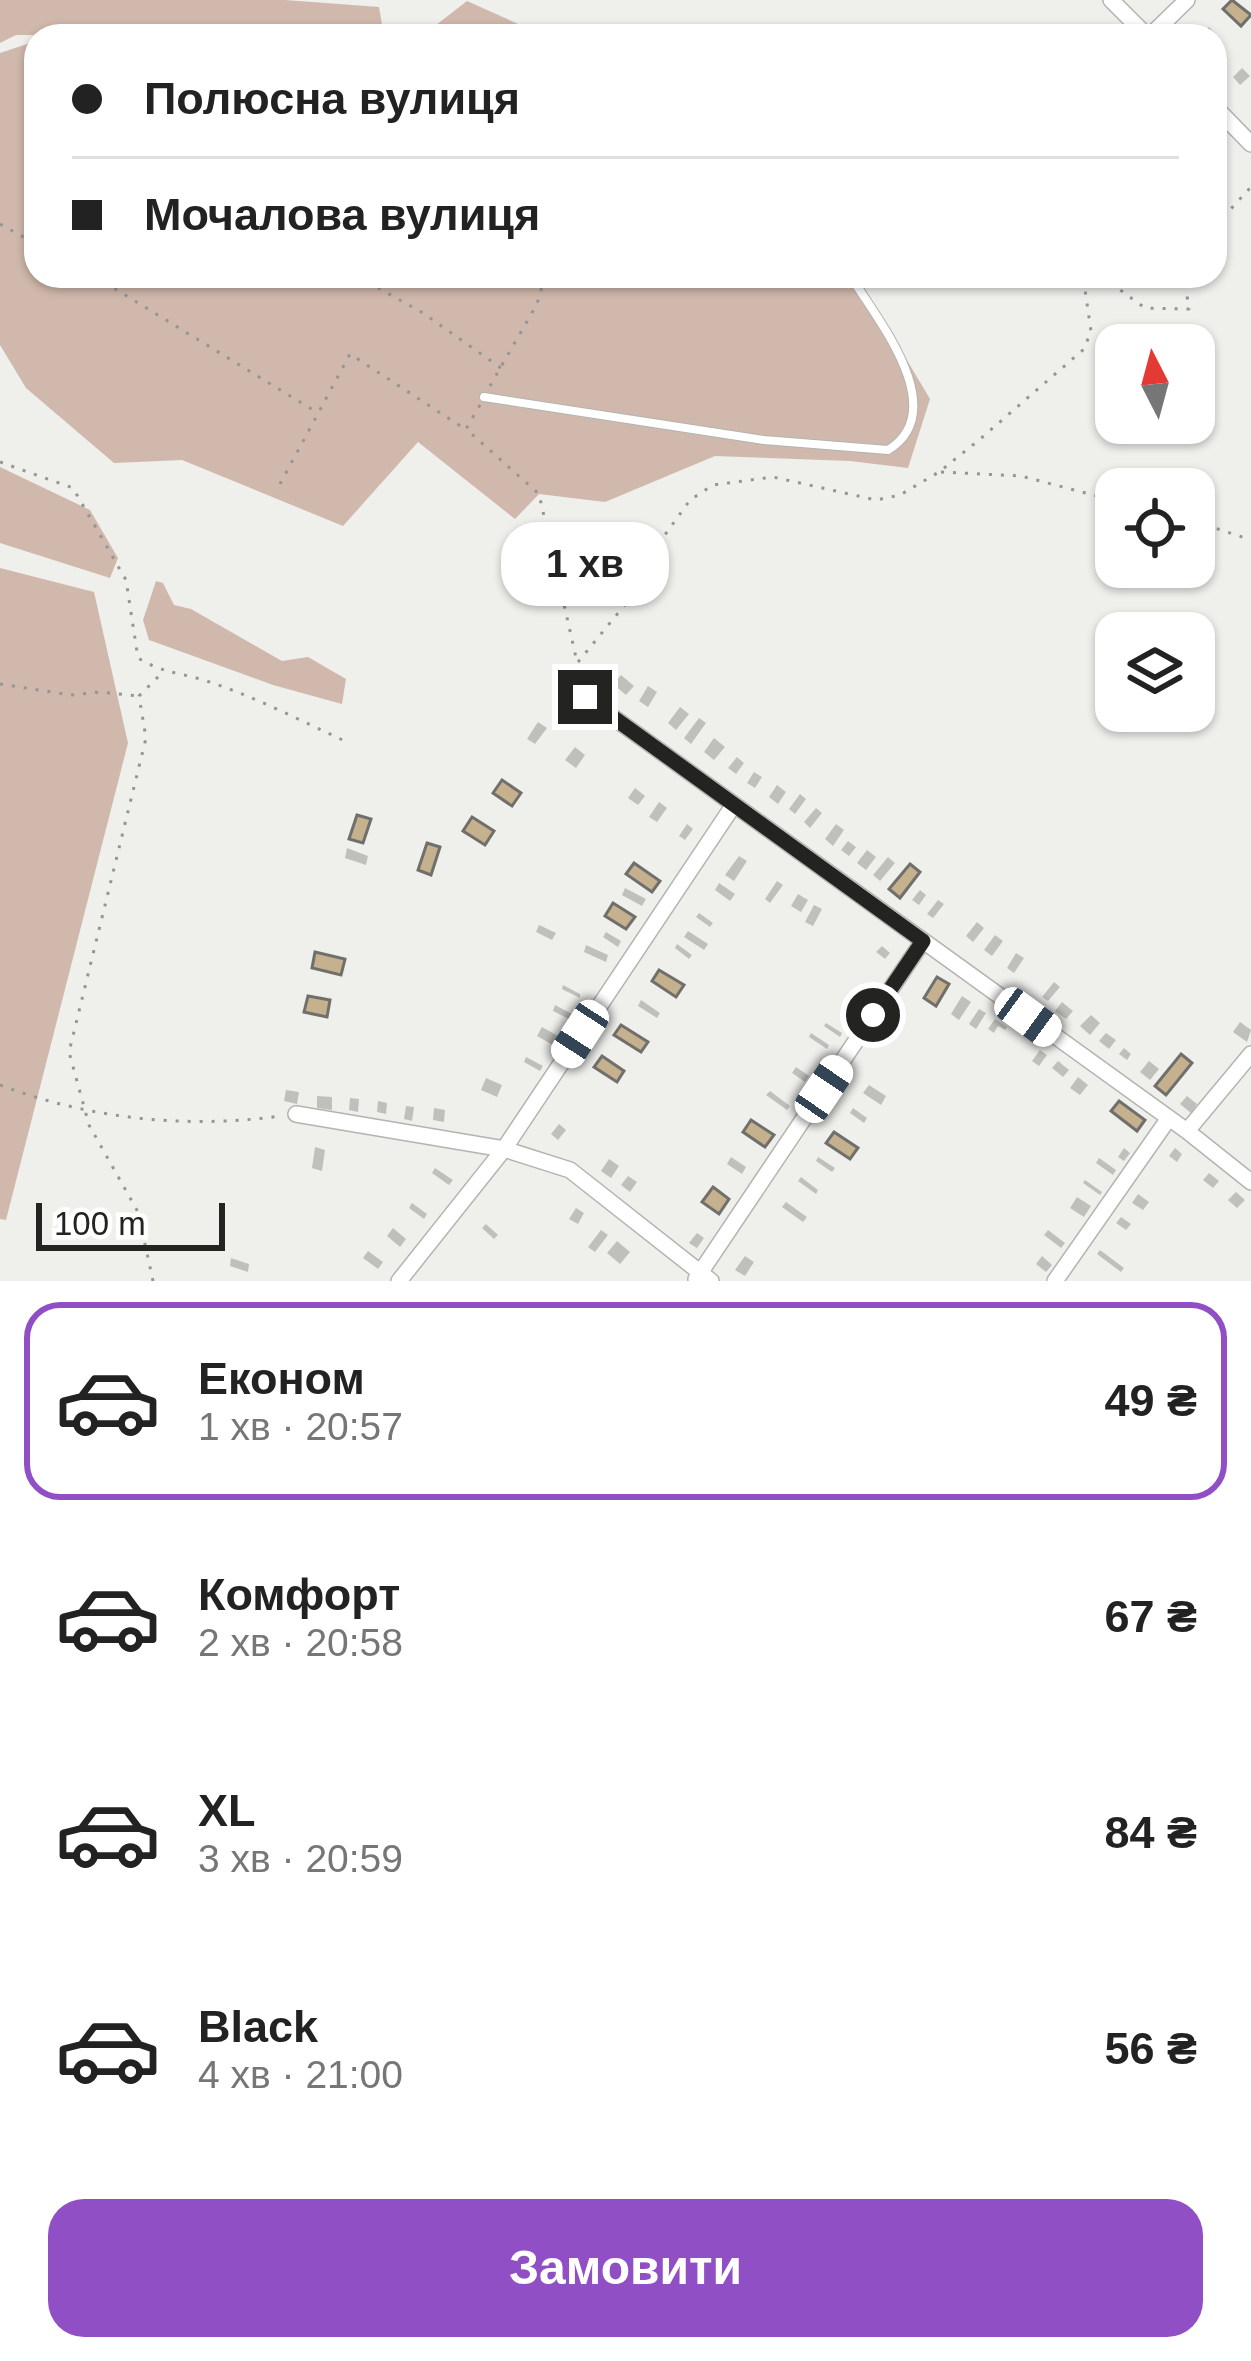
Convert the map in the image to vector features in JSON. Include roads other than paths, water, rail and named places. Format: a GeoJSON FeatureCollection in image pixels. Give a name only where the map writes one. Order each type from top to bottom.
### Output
{"type":"FeatureCollection","features":[{"type":"Feature","properties":{"kind":"street"},"geometry":{"type":"LineString","coordinates":[[1111,0],[1136,24]]}},
{"type":"Feature","properties":{"kind":"street"},"geometry":{"type":"LineString","coordinates":[[1161,24],[1187,0]]}},
{"type":"Feature","properties":{"kind":"street"},"geometry":{"type":"LineString","coordinates":[[1227,119],[1251,144]]}},
{"type":"Feature","properties":{"kind":"street"},"geometry":{"type":"LineString","coordinates":[[585,697],[1251,1182]]}},
{"type":"Feature","properties":{"kind":"street"},"geometry":{"type":"LineString","coordinates":[[399,1281],[505,1149],[733,806]]}},
{"type":"Feature","properties":{"kind":"street"},"geometry":{"type":"LineString","coordinates":[[296,1114],[505,1149],[570,1170],[702,1279],[923,941]]}},
{"type":"Feature","properties":{"kind":"street"},"geometry":{"type":"LineString","coordinates":[[1187,1131],[1251,1054]]}},
{"type":"Feature","properties":{"kind":"street"},"geometry":{"type":"LineString","coordinates":[[1055,1281],[1169,1118]]}},
{"type":"Feature","properties":{"kind":"lane"},"geometry":{"type":"LineString","coordinates":[[484,397],[764,440],[888,449],[902,441],[915,408],[901,355],[858,288]]}}]}
